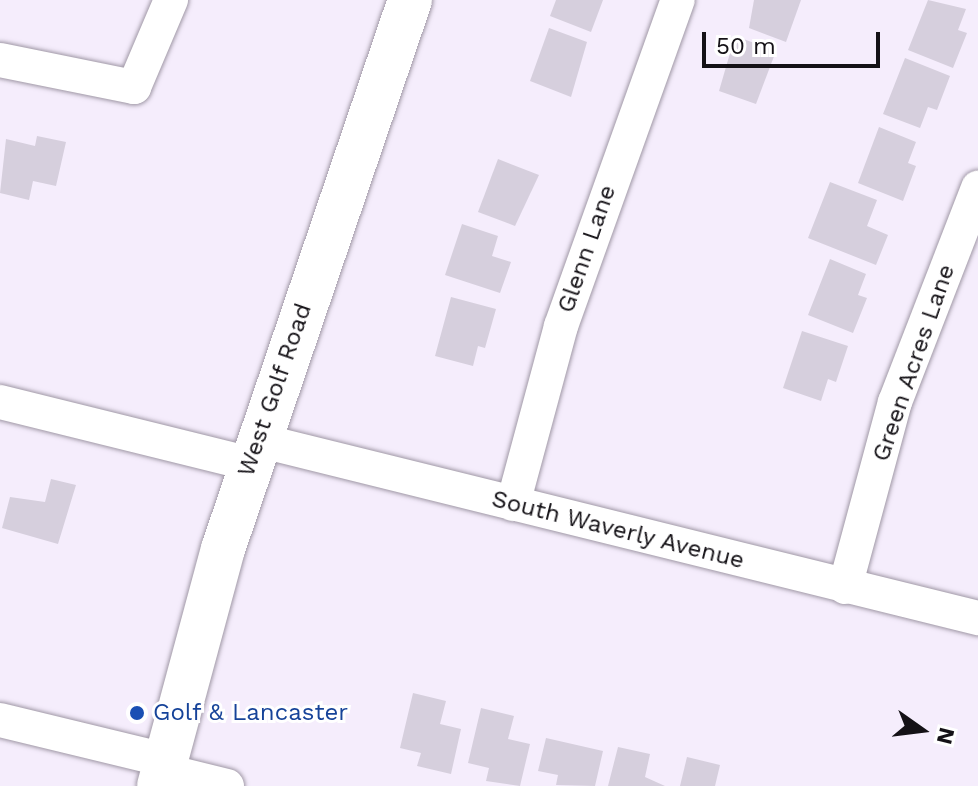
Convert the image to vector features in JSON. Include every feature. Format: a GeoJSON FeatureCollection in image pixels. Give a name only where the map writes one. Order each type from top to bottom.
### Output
{"type":"FeatureCollection","features":[{"type":"Feature","properties":{"kind":"main road","name":"West Golf Road"},"geometry":{"type":"LineString","coordinates":[[162,772],[254,452],[410,0]]}},
{"type":"Feature","properties":{"kind":"street"},"geometry":{"type":"LineString","coordinates":[[0,60],[134,87],[171,0]]}},
{"type":"Feature","properties":{"kind":"street","name":"Glenn Lane"},"geometry":{"type":"LineString","coordinates":[[513,504],[570,300],[678,0]]}},
{"type":"Feature","properties":{"kind":"street","name":"Green Acres Lane"},"geometry":{"type":"LineString","coordinates":[[845,587],[895,402],[978,188]]}},
{"type":"Feature","properties":{"kind":"street","name":"South Waverly Avenue"},"geometry":{"type":"LineString","coordinates":[[0,402],[513,504],[978,618]]}},
{"type":"Feature","properties":{"kind":"street"},"geometry":{"type":"LineString","coordinates":[[0,720],[162,772],[227,786]]}},
{"type":"Feature","properties":{"kind":"building"},"geometry":{"type":"Polygon","coordinates":[[[556,0],[603,0],[591,32],[550,16],[556,0]]]}},
{"type":"Feature","properties":{"kind":"building"},"geometry":{"type":"Polygon","coordinates":[[[754,0],[801,0],[786,42],[749,28],[754,0]]]}},
{"type":"Feature","properties":{"kind":"building"},"geometry":{"type":"Polygon","coordinates":[[[928,0],[966,9],[958,30],[967,33],[953,68],[908,50],[928,0]]]}},
{"type":"Feature","properties":{"kind":"building"},"geometry":{"type":"Polygon","coordinates":[[[549,28],[587,42],[571,97],[530,81],[549,28]]]}},
{"type":"Feature","properties":{"kind":"building"},"geometry":{"type":"Polygon","coordinates":[[[735,36],[776,51],[756,104],[719,91],[735,36]]]}},
{"type":"Feature","properties":{"kind":"building"},"geometry":{"type":"Polygon","coordinates":[[[905,58],[950,76],[937,110],[928,107],[920,128],[883,114],[905,58]]]}},
{"type":"Feature","properties":{"kind":"building"},"geometry":{"type":"Polygon","coordinates":[[[879,127],[916,142],[908,163],[916,166],[903,201],[858,183],[879,127]]]}},
{"type":"Feature","properties":{"kind":"building"},"geometry":{"type":"Polygon","coordinates":[[[37,136],[66,142],[56,186],[33,181],[29,200],[0,193],[6,139],[35,146],[37,136]]]}},
{"type":"Feature","properties":{"kind":"building"},"geometry":{"type":"Polygon","coordinates":[[[498,159],[539,175],[515,226],[478,212],[498,159]]]}},
{"type":"Feature","properties":{"kind":"building"},"geometry":{"type":"Polygon","coordinates":[[[830,182],[877,200],[867,226],[888,235],[876,265],[808,238],[830,182]]]}},
{"type":"Feature","properties":{"kind":"building"},"geometry":{"type":"Polygon","coordinates":[[[462,224],[498,236],[492,256],[511,262],[500,293],[445,275],[462,224]]]}},
{"type":"Feature","properties":{"kind":"building"},"geometry":{"type":"Polygon","coordinates":[[[830,259],[866,274],[858,295],[867,298],[853,333],[808,315],[830,259]]]}},
{"type":"Feature","properties":{"kind":"building"},"geometry":{"type":"Polygon","coordinates":[[[451,297],[496,309],[485,348],[478,346],[473,366],[435,356],[451,297]]]}},
{"type":"Feature","properties":{"kind":"building"},"geometry":{"type":"Polygon","coordinates":[[[802,331],[848,346],[836,382],[828,379],[821,401],[783,388],[802,331]]]}},
{"type":"Feature","properties":{"kind":"building"},"geometry":{"type":"Polygon","coordinates":[[[51,479],[76,485],[58,544],[2,528],[10,497],[45,502],[51,479]]]}},
{"type":"Feature","properties":{"kind":"building"},"geometry":{"type":"Polygon","coordinates":[[[413,693],[446,701],[440,724],[461,729],[451,774],[417,766],[421,753],[400,748],[413,693]]]}},
{"type":"Feature","properties":{"kind":"building"},"geometry":{"type":"Polygon","coordinates":[[[481,708],[514,716],[508,739],[530,744],[520,786],[486,781],[489,768],[468,763],[481,708]]]}},
{"type":"Feature","properties":{"kind":"building"},"geometry":{"type":"Polygon","coordinates":[[[546,738],[603,751],[595,786],[556,785],[558,775],[538,771],[546,738]]]}},
{"type":"Feature","properties":{"kind":"building"},"geometry":{"type":"Polygon","coordinates":[[[618,747],[650,754],[645,777],[665,786],[608,786],[618,747]]]}},
{"type":"Feature","properties":{"kind":"building"},"geometry":{"type":"Polygon","coordinates":[[[687,757],[720,765],[715,786],[680,786],[687,757]]]}},
{"type":"Feature","properties":{"kind":"place","name":"Golf & Lancaster"},"geometry":{"type":"Point","coordinates":[137,713]}}]}
